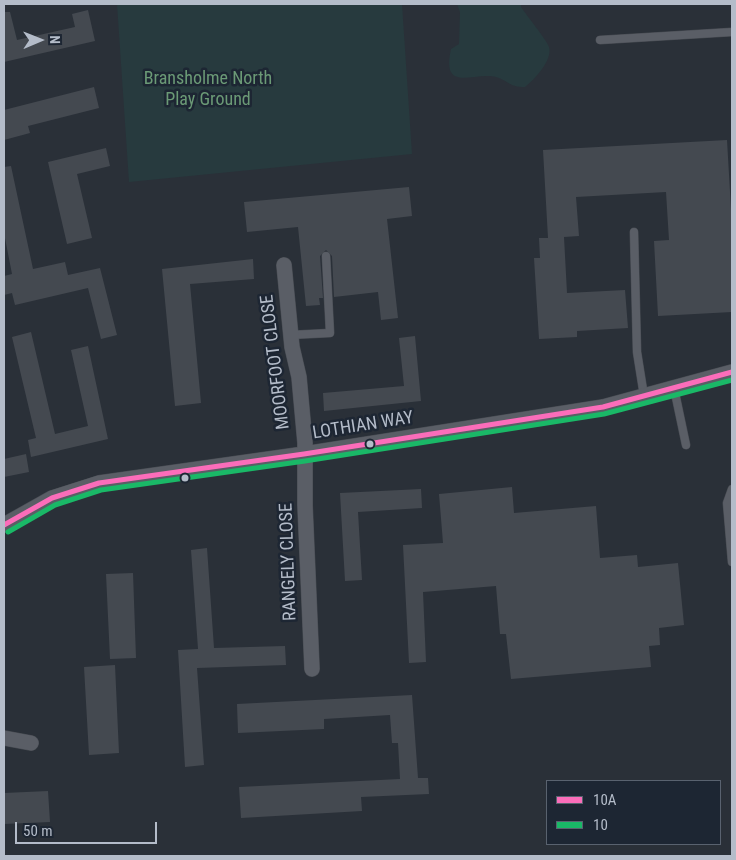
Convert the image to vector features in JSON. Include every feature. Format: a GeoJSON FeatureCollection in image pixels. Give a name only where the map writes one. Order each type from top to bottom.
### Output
{"type":"FeatureCollection","features":[{"type":"Feature","properties":{"kind":"street","name":"MOORFOOT CLOSE"},"geometry":{"type":"LineString","coordinates":[[284,265],[290,335],[299,377],[304,454]]}},
{"type":"Feature","properties":{"kind":"street","name":"LOTHIAN WAY"},"geometry":{"type":"LineString","coordinates":[[4,525],[52,498],[99,483],[304,454],[603,407],[674,388],[731,376]]}},
{"type":"Feature","properties":{"kind":"street","name":"RANGELY CLOSE"},"geometry":{"type":"LineString","coordinates":[[304,454],[312,669]]}},
{"type":"Feature","properties":{"kind":"street"},"geometry":{"type":"LineString","coordinates":[[4,738],[31,743]]}},
{"type":"Feature","properties":{"kind":"lane"},"geometry":{"type":"LineString","coordinates":[[600,40],[732,32]]}},
{"type":"Feature","properties":{"kind":"lane"},"geometry":{"type":"LineString","coordinates":[[634,232],[637,352],[644,396]]}},
{"type":"Feature","properties":{"kind":"lane"},"geometry":{"type":"LineString","coordinates":[[290,335],[330,333],[326,256]]}},
{"type":"Feature","properties":{"kind":"lane"},"geometry":{"type":"LineString","coordinates":[[674,388],[686,445]]}},
{"type":"Feature","properties":{"kind":"lane"},"geometry":{"type":"LineString","coordinates":[[732,489],[727,503],[732,562]]}},
{"type":"Feature","properties":{"kind":"green space","name":"Bransholme North Play Ground"},"geometry":{"type":"Polygon","coordinates":[[[117,4],[402,4],[412,154],[129,182],[117,4]]]}},
{"type":"Feature","properties":{"kind":"green space"},"geometry":{"type":"Polygon","coordinates":[[[457,4],[521,4],[521,7],[549,47],[546,64],[538,75],[525,87],[512,85],[496,77],[462,78],[455,76],[451,72],[449,63],[451,49],[459,44],[460,12],[457,4]]]}},
{"type":"Feature","properties":{"kind":"building"},"geometry":{"type":"Polygon","coordinates":[[[88,10],[95,41],[4,62],[4,12],[10,12],[17,40],[75,27],[72,14],[88,10]]]}},
{"type":"Feature","properties":{"kind":"building"},"geometry":{"type":"Polygon","coordinates":[[[94,87],[99,108],[28,126],[30,133],[4,140],[4,110],[94,87]]]}},
{"type":"Feature","properties":{"kind":"building"},"geometry":{"type":"Polygon","coordinates":[[[727,140],[732,226],[732,312],[658,316],[654,241],[669,240],[666,192],[576,197],[579,236],[564,237],[567,293],[625,290],[628,328],[577,331],[577,337],[539,339],[534,258],[540,258],[539,238],[548,238],[543,150],[727,140]]]}},
{"type":"Feature","properties":{"kind":"building"},"geometry":{"type":"Polygon","coordinates":[[[106,148],[110,166],[77,174],[92,238],[67,244],[48,162],[106,148]]]}},
{"type":"Feature","properties":{"kind":"building"},"geometry":{"type":"Polygon","coordinates":[[[11,166],[33,269],[65,262],[68,275],[100,268],[117,335],[101,339],[88,288],[15,305],[12,293],[4,295],[4,276],[12,274],[4,233],[4,167],[11,166]]]}},
{"type":"Feature","properties":{"kind":"building"},"geometry":{"type":"Polygon","coordinates":[[[409,187],[412,216],[387,219],[398,318],[381,320],[378,292],[334,297],[332,256],[326,250],[320,256],[323,298],[319,298],[320,305],[306,306],[298,227],[247,232],[244,202],[409,187]]]}},
{"type":"Feature","properties":{"kind":"building"},"geometry":{"type":"Polygon","coordinates":[[[253,259],[254,279],[190,284],[201,403],[175,406],[162,269],[253,259]]]}},
{"type":"Feature","properties":{"kind":"building"},"geometry":{"type":"Polygon","coordinates":[[[31,332],[55,434],[88,426],[71,350],[88,346],[108,439],[31,457],[28,440],[36,438],[12,337],[31,332]]]}},
{"type":"Feature","properties":{"kind":"building"},"geometry":{"type":"Polygon","coordinates":[[[415,336],[421,401],[324,411],[323,393],[404,386],[399,338],[415,336]]]}},
{"type":"Feature","properties":{"kind":"building"},"geometry":{"type":"Polygon","coordinates":[[[26,454],[29,472],[4,477],[4,459],[26,454]]]}},
{"type":"Feature","properties":{"kind":"building"},"geometry":{"type":"Polygon","coordinates":[[[512,487],[514,513],[596,506],[600,558],[637,555],[638,567],[678,563],[684,625],[659,628],[660,645],[649,646],[651,667],[511,679],[506,634],[500,634],[496,586],[423,592],[426,662],[409,663],[403,545],[443,543],[439,494],[512,487]]]}},
{"type":"Feature","properties":{"kind":"building"},"geometry":{"type":"Polygon","coordinates":[[[421,489],[422,508],[358,512],[362,580],[345,581],[340,493],[421,489]]]}},
{"type":"Feature","properties":{"kind":"building"},"geometry":{"type":"Polygon","coordinates":[[[207,548],[214,648],[285,646],[286,665],[197,668],[204,765],[185,767],[178,650],[198,649],[191,550],[207,548]]]}},
{"type":"Feature","properties":{"kind":"building"},"geometry":{"type":"Polygon","coordinates":[[[133,573],[136,658],[110,659],[106,574],[133,573]]]}},
{"type":"Feature","properties":{"kind":"building"},"geometry":{"type":"Polygon","coordinates":[[[115,665],[119,753],[89,755],[84,667],[115,665]]]}},
{"type":"Feature","properties":{"kind":"building"},"geometry":{"type":"Polygon","coordinates":[[[412,695],[418,778],[428,778],[429,794],[361,797],[362,811],[241,818],[239,787],[400,779],[398,743],[392,743],[390,715],[324,719],[324,729],[238,733],[237,704],[412,695]]]}},
{"type":"Feature","properties":{"kind":"building"},"geometry":{"type":"Polygon","coordinates":[[[48,791],[50,822],[4,824],[4,793],[48,791]]]}},
{"type":"Feature","properties":{"kind":"transit line","name":"10A"},"geometry":{"type":"LineString","coordinates":[[4,525],[52,498],[99,483],[304,454],[603,407],[732,372]]}},
{"type":"Feature","properties":{"kind":"transit line","name":"10"},"geometry":{"type":"LineString","coordinates":[[8,532],[55,505],[101,490],[305,461],[604,414],[732,380]]}}]}
